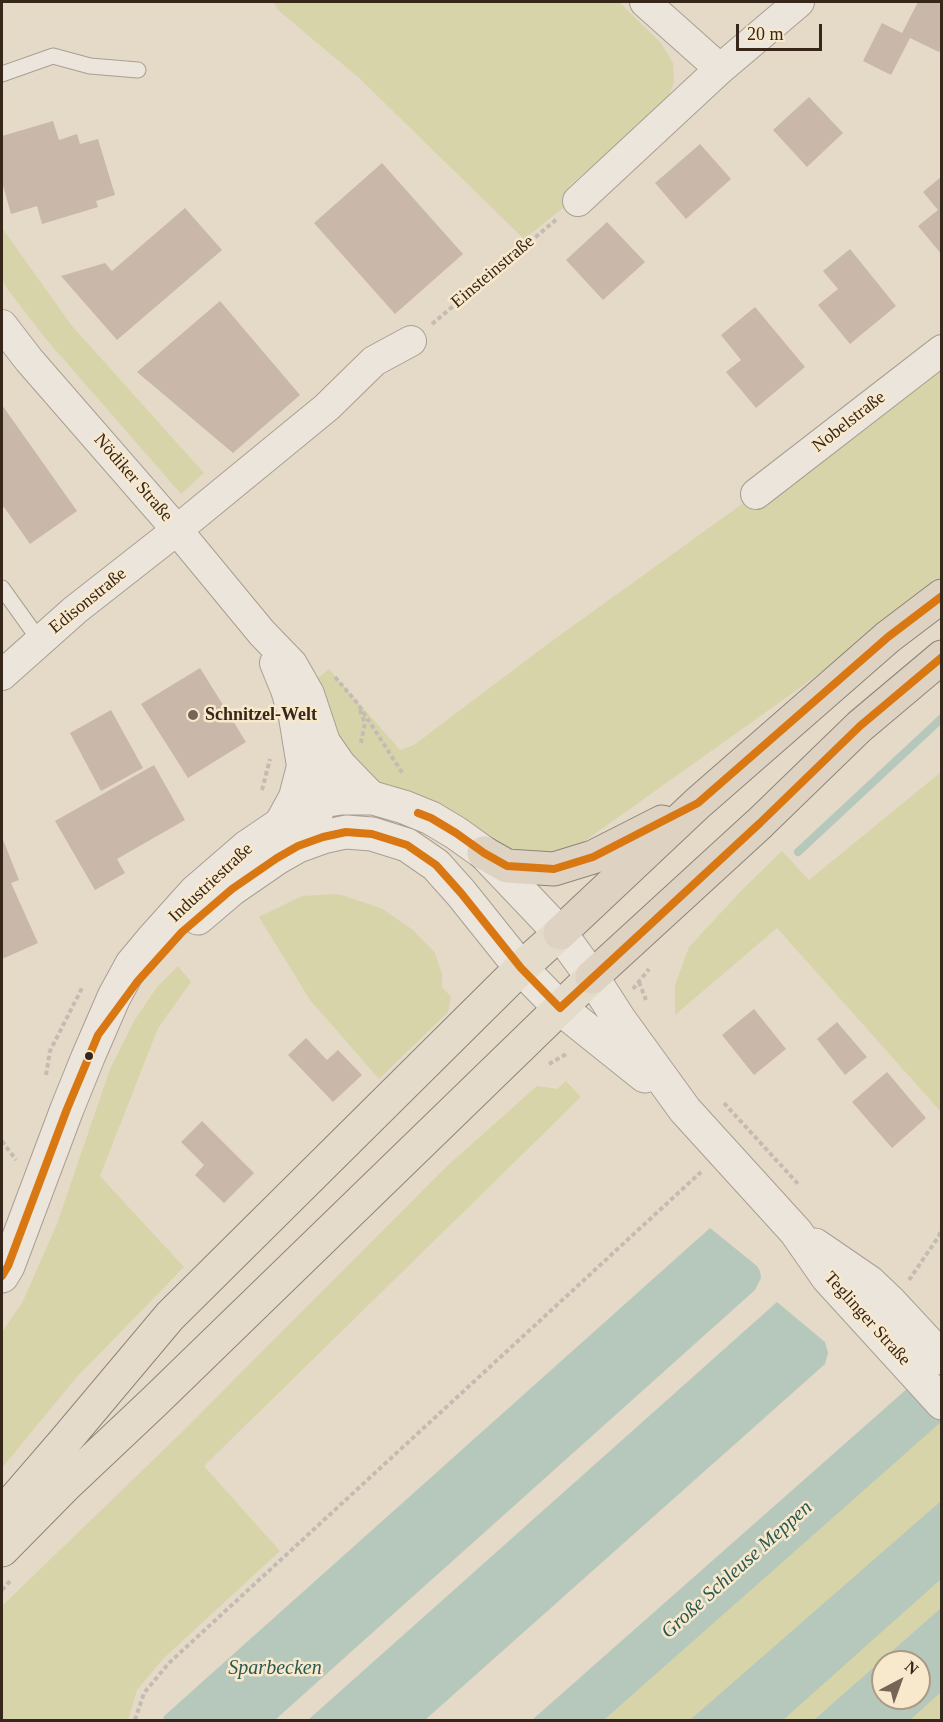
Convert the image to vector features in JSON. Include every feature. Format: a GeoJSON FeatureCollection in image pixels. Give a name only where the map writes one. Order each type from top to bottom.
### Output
{"type":"FeatureCollection","features":[{"type":"Feature","properties":{"kind":"highway"},"geometry":{"type":"LineString","coordinates":[[560,933],[698,803],[888,637],[942,596]]}},
{"type":"Feature","properties":{"kind":"highway"},"geometry":{"type":"LineString","coordinates":[[592,977],[760,823],[860,726],[942,657]]}},
{"type":"Feature","properties":{"kind":"highway"},"geometry":{"type":"LineString","coordinates":[[484,853],[507,866],[554,869],[593,857],[698,803]]}},
{"type":"Feature","properties":{"kind":"main road"},"geometry":{"type":"LineString","coordinates":[[2,1514],[170,1316],[521,968],[560,933]]}},
{"type":"Feature","properties":{"kind":"main road"},"geometry":{"type":"LineString","coordinates":[[2,1550],[66,1485],[592,977]]}},
{"type":"Feature","properties":{"kind":"street"},"geometry":{"type":"LineString","coordinates":[[645,2],[720,69]]}},
{"type":"Feature","properties":{"kind":"street"},"geometry":{"type":"LineString","coordinates":[[578,201],[720,69],[799,2]]}},
{"type":"Feature","properties":{"kind":"street","name":"Nödiker Straße"},"geometry":{"type":"LineString","coordinates":[[2,325],[29,360],[177,530],[262,633],[292,664],[309,694],[325,742],[327,766],[322,801]]}},
{"type":"Feature","properties":{"kind":"street"},"geometry":{"type":"LineString","coordinates":[[177,530],[327,407],[374,361],[411,341]]}},
{"type":"Feature","properties":{"kind":"street","name":"Nobelstraße"},"geometry":{"type":"LineString","coordinates":[[756,494],[942,351]]}},
{"type":"Feature","properties":{"kind":"street","name":"Edisonstraße"},"geometry":{"type":"LineString","coordinates":[[2,675],[75,610],[177,530]]}},
{"type":"Feature","properties":{"kind":"street","name":"Nödiker Straße"},"geometry":{"type":"LineString","coordinates":[[262,633],[286,690],[294,717],[302,766],[288,836]]}},
{"type":"Feature","properties":{"kind":"street","name":"Nödiker Straße"},"geometry":{"type":"LineString","coordinates":[[325,742],[341,765],[373,798]]}},
{"type":"Feature","properties":{"kind":"street"},"geometry":{"type":"LineString","coordinates":[[302,766],[322,801],[340,818],[372,834]]}},
{"type":"Feature","properties":{"kind":"street","name":"Industriestraße"},"geometry":{"type":"LineString","coordinates":[[2,1276],[8,1266],[67,1109],[98,1035],[136,982],[182,932],[232,889],[277,858],[288,836],[322,801],[341,798],[373,798],[405,807],[431,818],[456,833],[484,853],[560,933],[592,977]]}},
{"type":"Feature","properties":{"kind":"street","name":"Industriestraße"},"geometry":{"type":"LineString","coordinates":[[288,836],[323,837],[346,832],[372,834],[407,845],[436,865],[521,968],[560,1008]]}},
{"type":"Feature","properties":{"kind":"street","name":"Teglinger Straße"},"geometry":{"type":"LineString","coordinates":[[592,977],[619,1019],[685,1110]]}},
{"type":"Feature","properties":{"kind":"street","name":"Teglinger Straße"},"geometry":{"type":"LineString","coordinates":[[560,1008],[685,1110],[796,1232],[828,1278],[942,1403]]}},
{"type":"Feature","properties":{"kind":"street","name":"Teglinger Straße"},"geometry":{"type":"LineString","coordinates":[[796,1232],[869,1282],[931,1346]]}},
{"type":"Feature","properties":{"kind":"lane"},"geometry":{"type":"LineString","coordinates":[[2,74],[53,56],[90,66],[138,70]]}},
{"type":"Feature","properties":{"kind":"lane"},"geometry":{"type":"LineString","coordinates":[[2,588],[40,641]]}},
{"type":"Feature","properties":{"kind":"path","name":"Einsteinstraße"},"geometry":{"type":"LineString","coordinates":[[411,341],[578,201]]}},
{"type":"Feature","properties":{"kind":"path"},"geometry":{"type":"LineString","coordinates":[[359,747],[363,741],[365,723],[358,704],[409,783]]}},
{"type":"Feature","properties":{"kind":"path"},"geometry":{"type":"LineString","coordinates":[[640,982],[647,1003]]}},
{"type":"Feature","properties":{"kind":"path"},"geometry":{"type":"LineString","coordinates":[[719,1098],[805,1192]]}},
{"type":"Feature","properties":{"kind":"path"},"geometry":{"type":"LineString","coordinates":[[135,1720],[144,1693],[170,1663],[724,1152]]}},
{"type":"Feature","properties":{"kind":"path"},"geometry":{"type":"LineString","coordinates":[[908,1282],[942,1228]]}},
{"type":"Feature","properties":{"kind":"shaded area"},"geometry":{"type":"Polygon","coordinates":[[[273,2],[619,2],[661,43],[673,63],[674,82],[667,101],[660,108],[569,186],[576,198],[524,239],[359,78],[279,11],[273,2]]]}},
{"type":"Feature","properties":{"kind":"shaded area"},"geometry":{"type":"Polygon","coordinates":[[[2,228],[72,326],[204,473],[181,494],[46,339],[8,290],[2,279],[2,228]]]}},
{"type":"Feature","properties":{"kind":"shaded area"},"geometry":{"type":"Polygon","coordinates":[[[941,351],[941,578],[804,685],[582,843],[555,855],[504,851],[398,795],[350,764],[314,681],[329,669],[400,750],[414,745],[545,646],[756,494],[941,351]]]}},
{"type":"Feature","properties":{"kind":"shaded area"},"geometry":{"type":"Polygon","coordinates":[[[941,772],[941,1112],[777,928],[675,1015],[675,985],[689,947],[782,851],[809,880],[941,772]]]}},
{"type":"Feature","properties":{"kind":"shaded area"},"geometry":{"type":"Polygon","coordinates":[[[338,894],[381,908],[413,930],[435,953],[442,974],[442,987],[451,997],[448,1012],[379,1079],[310,1000],[259,917],[302,896],[338,894]]]}},
{"type":"Feature","properties":{"kind":"shaded area"},"geometry":{"type":"Polygon","coordinates":[[[178,966],[191,982],[158,1028],[100,1176],[184,1267],[75,1379],[2,1468],[2,1332],[22,1303],[57,1224],[110,1069],[134,1021],[157,987],[178,966]]]}},
{"type":"Feature","properties":{"kind":"shaded area"},"geometry":{"type":"Polygon","coordinates":[[[566,1081],[581,1097],[204,1466],[280,1551],[164,1658],[137,1690],[128,1720],[2,1720],[2,1606],[179,1435],[446,1167],[537,1086],[557,1089],[566,1081]]]}},
{"type":"Feature","properties":{"kind":"shaded area"},"geometry":{"type":"Polygon","coordinates":[[[941,1422],[941,1720],[604,1720],[923,1437],[941,1422]]]}},
{"type":"Feature","properties":{"kind":"water","name":"Sparbecken"},"geometry":{"type":"Polygon","coordinates":[[[710,1228],[757,1266],[761,1278],[755,1290],[275,1720],[165,1720],[163,1717],[710,1228]]]}},
{"type":"Feature","properties":{"kind":"water","name":"Sparbecken"},"geometry":{"type":"Polygon","coordinates":[[[777,1302],[825,1342],[828,1353],[825,1364],[425,1720],[308,1720],[777,1302]]]}},
{"type":"Feature","properties":{"kind":"water","name":"Große Schleuse Meppen"},"geometry":{"type":"Polygon","coordinates":[[[941,1342],[941,1422],[604,1720],[532,1720],[909,1387],[941,1342]]]}},
{"type":"Feature","properties":{"kind":"water"},"geometry":{"type":"Polygon","coordinates":[[[941,1501],[941,1579],[783,1720],[690,1720],[941,1501]]]}},
{"type":"Feature","properties":{"kind":"water"},"geometry":{"type":"Polygon","coordinates":[[[941,1608],[941,1692],[931,1701],[931,1650],[893,1650],[941,1608]]]}},
{"type":"Feature","properties":{"kind":"water"},"geometry":{"type":"Polygon","coordinates":[[[871,1670],[871,1710],[921,1710],[910,1720],[814,1720],[871,1670]]]}},
{"type":"Feature","properties":{"kind":"building"},"geometry":{"type":"Polygon","coordinates":[[[918,2],[942,2],[942,47],[939,52],[910,38],[891,75],[863,61],[882,23],[902,33],[918,2]]]}},
{"type":"Feature","properties":{"kind":"building"},"geometry":{"type":"Polygon","coordinates":[[[809,97],[843,133],[807,167],[773,130],[809,97]]]}},
{"type":"Feature","properties":{"kind":"building"},"geometry":{"type":"Polygon","coordinates":[[[53,121],[59,140],[77,134],[80,144],[98,139],[115,195],[96,201],[98,207],[42,224],[37,206],[11,214],[2,182],[2,136],[53,121]]]}},
{"type":"Feature","properties":{"kind":"building"},"geometry":{"type":"Polygon","coordinates":[[[700,144],[731,179],[686,219],[655,183],[700,144]]]}},
{"type":"Feature","properties":{"kind":"building"},"geometry":{"type":"Polygon","coordinates":[[[382,163],[463,254],[395,314],[314,223],[382,163]]]}},
{"type":"Feature","properties":{"kind":"building"},"geometry":{"type":"Polygon","coordinates":[[[942,176],[942,255],[918,226],[938,210],[923,192],[942,176]]]}},
{"type":"Feature","properties":{"kind":"building"},"geometry":{"type":"Polygon","coordinates":[[[185,208],[222,250],[117,340],[61,276],[105,263],[112,271],[185,208]]]}},
{"type":"Feature","properties":{"kind":"building"},"geometry":{"type":"Polygon","coordinates":[[[607,222],[645,262],[603,300],[566,260],[607,222]]]}},
{"type":"Feature","properties":{"kind":"building"},"geometry":{"type":"Polygon","coordinates":[[[850,249],[896,306],[850,344],[818,305],[838,289],[823,271],[850,249]]]}},
{"type":"Feature","properties":{"kind":"building"},"geometry":{"type":"Polygon","coordinates":[[[220,301],[300,395],[233,453],[137,372],[220,301]]]}},
{"type":"Feature","properties":{"kind":"building"},"geometry":{"type":"Polygon","coordinates":[[[755,307],[805,367],[756,408],[726,372],[741,360],[721,335],[755,307]]]}},
{"type":"Feature","properties":{"kind":"building"},"geometry":{"type":"Polygon","coordinates":[[[2,405],[77,511],[30,544],[4,507],[2,509],[2,405]]]}},
{"type":"Feature","properties":{"kind":"building"},"geometry":{"type":"Polygon","coordinates":[[[200,668],[246,742],[188,778],[141,704],[200,668]]]}},
{"type":"Feature","properties":{"kind":"building"},"geometry":{"type":"Polygon","coordinates":[[[111,710],[143,768],[101,791],[70,733],[111,710]]]}},
{"type":"Feature","properties":{"kind":"building"},"geometry":{"type":"Polygon","coordinates":[[[154,765],[185,820],[117,859],[125,873],[95,890],[55,821],[154,765]]]}},
{"type":"Feature","properties":{"kind":"building"},"geometry":{"type":"Polygon","coordinates":[[[2,837],[19,880],[11,883],[38,943],[2,959],[2,837]]]}},
{"type":"Feature","properties":{"kind":"building"},"geometry":{"type":"Polygon","coordinates":[[[754,1009],[786,1049],[754,1075],[722,1035],[754,1009]]]}},
{"type":"Feature","properties":{"kind":"building"},"geometry":{"type":"Polygon","coordinates":[[[837,1022],[867,1057],[845,1075],[817,1039],[837,1022]]]}},
{"type":"Feature","properties":{"kind":"building"},"geometry":{"type":"Polygon","coordinates":[[[306,1038],[327,1060],[338,1050],[362,1075],[333,1102],[288,1055],[306,1038]]]}},
{"type":"Feature","properties":{"kind":"building"},"geometry":{"type":"Polygon","coordinates":[[[887,1072],[926,1118],[892,1148],[852,1102],[887,1072]]]}},
{"type":"Feature","properties":{"kind":"building"},"geometry":{"type":"Polygon","coordinates":[[[202,1121],[254,1173],[224,1203],[195,1175],[204,1165],[181,1142],[202,1121]]]}},
{"type":"Feature","properties":{"kind":"waterway"},"geometry":{"type":"LineString","coordinates":[[798,852],[942,718]]}},
{"type":"Feature","properties":{"kind":"transit line"},"geometry":{"type":"LineString","coordinates":[[418,813],[431,818],[507,866],[554,869],[593,857],[698,803],[888,637],[942,596]]}},
{"type":"Feature","properties":{"kind":"transit line"},"geometry":{"type":"LineString","coordinates":[[2,1276],[8,1266],[67,1109],[98,1035],[137,982],[182,932],[232,889],[277,858],[298,846],[346,832],[372,834],[407,845],[436,865],[521,968],[560,1008],[760,823],[860,726],[942,657]]}},
{"type":"Feature","properties":{"kind":"place","name":"Schnitzel-Welt"},"geometry":{"type":"Point","coordinates":[193,715]}}]}
